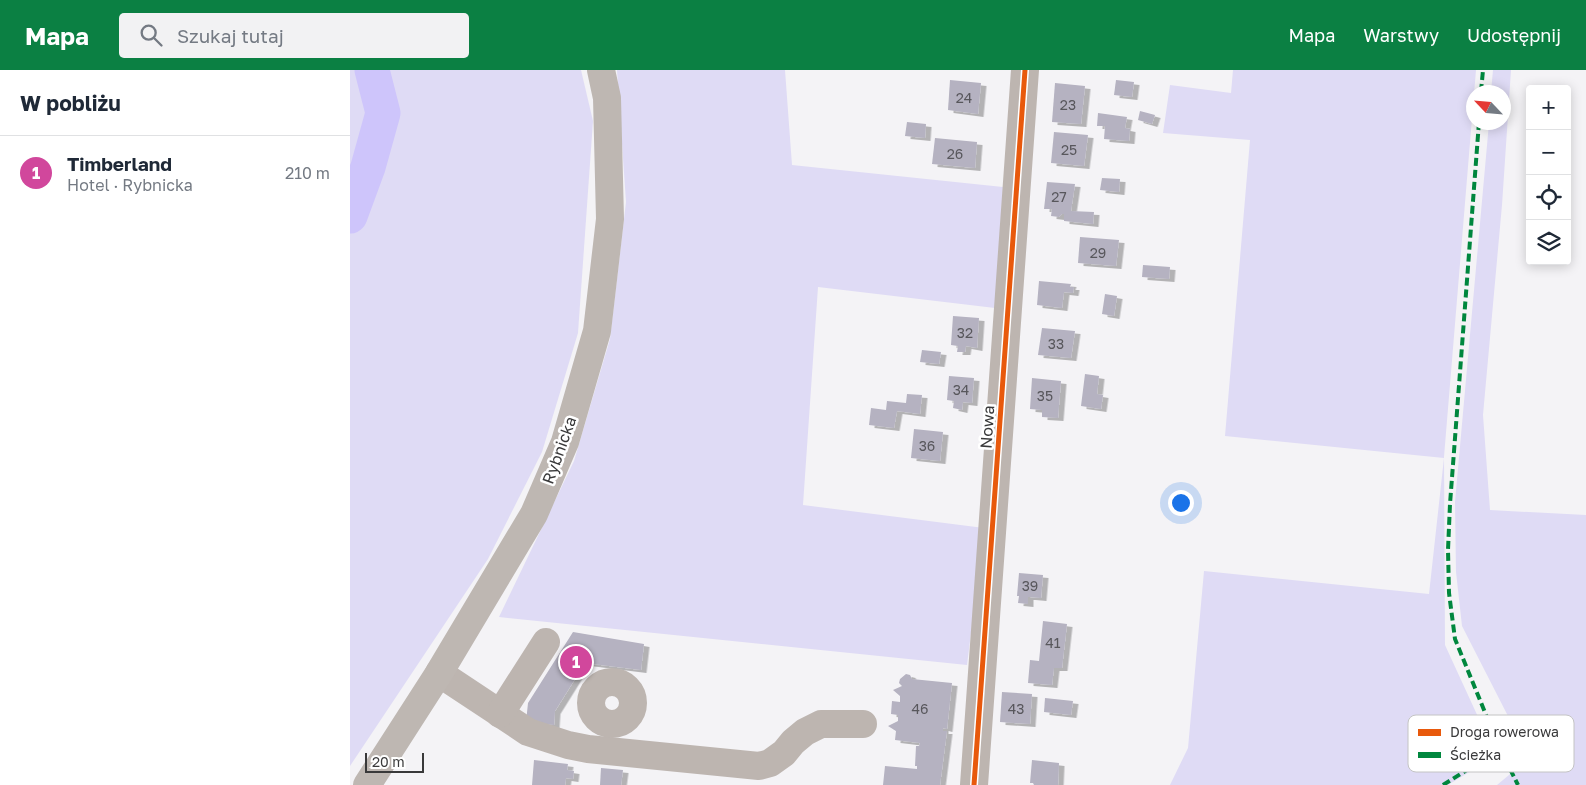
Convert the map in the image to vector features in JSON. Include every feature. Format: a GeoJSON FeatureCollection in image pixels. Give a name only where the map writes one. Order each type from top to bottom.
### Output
{"type":"FeatureCollection","features":[{"type":"Feature","properties":{"kind":"main road","name":"Rybnicka"},"geometry":{"type":"LineString","coordinates":[[367,785],[439,673],[534,514],[565,442],[597,331],[610,219],[607,98],[601,70]]}},
{"type":"Feature","properties":{"kind":"street","name":"Nowa"},"geometry":{"type":"LineString","coordinates":[[974,785],[1025,70]]}},
{"type":"Feature","properties":{"kind":"street"},"geometry":{"type":"LineString","coordinates":[[500,714],[546,642]]}},
{"type":"Feature","properties":{"kind":"street"},"geometry":{"type":"LineString","coordinates":[[439,673],[528,732],[546,739],[588,749],[759,766],[770,763],[784,753],[805,732],[821,724],[863,724]]}},
{"type":"Feature","properties":{"kind":"street"},"geometry":{"type":"LineString","coordinates":[[607,751],[610,724]]}},
{"type":"Feature","properties":{"kind":"shaded area"},"geometry":{"type":"Polygon","coordinates":[[[350,70],[581,70],[593,121],[578,333],[542,452],[488,559],[350,766],[350,70]]]}},
{"type":"Feature","properties":{"kind":"shaded area"},"geometry":{"type":"Polygon","coordinates":[[[617,70],[785,70],[792,165],[1003,187],[995,308],[818,287],[803,505],[984,528],[967,665],[499,617],[574,461],[610,339],[626,202],[617,70]]]}},
{"type":"Feature","properties":{"kind":"shaded area"},"geometry":{"type":"Polygon","coordinates":[[[1233,70],[1476,70],[1475,85],[1466,85],[1466,130],[1471,130],[1444,457],[1445,645],[1477,715],[1408,715],[1408,772],[1470,772],[1448,785],[1170,785],[1188,748],[1204,571],[1429,594],[1444,458],[1225,436],[1250,140],[1163,133],[1170,85],[1231,93],[1233,70]]]}},
{"type":"Feature","properties":{"kind":"shaded area"},"geometry":{"type":"Polygon","coordinates":[[[1493,70],[1511,70],[1510,85],[1492,85],[1493,70]]]}},
{"type":"Feature","properties":{"kind":"shaded area"},"geometry":{"type":"Polygon","coordinates":[[[1488,130],[1507,130],[1483,415],[1490,510],[1586,515],[1586,785],[1497,785],[1513,772],[1574,772],[1574,715],[1507,715],[1462,626],[1456,572],[1455,502],[1488,130]]]}},
{"type":"Feature","properties":{"kind":"building"},"geometry":{"type":"Polygon","coordinates":[[[950,80],[981,83],[978,114],[948,110],[950,80]]]}},
{"type":"Feature","properties":{"kind":"building"},"geometry":{"type":"Polygon","coordinates":[[[1116,80],[1134,82],[1132,97],[1114,95],[1116,80]]]}},
{"type":"Feature","properties":{"kind":"building"},"geometry":{"type":"Polygon","coordinates":[[[1055,83],[1085,86],[1081,124],[1052,122],[1055,83]]]}},
{"type":"Feature","properties":{"kind":"building"},"geometry":{"type":"Polygon","coordinates":[[[1140,111],[1155,115],[1152,124],[1138,120],[1140,111]]]}},
{"type":"Feature","properties":{"kind":"building"},"geometry":{"type":"Polygon","coordinates":[[[1098,113],[1127,117],[1125,128],[1130,129],[1129,141],[1104,139],[1105,126],[1097,126],[1098,113]]]}},
{"type":"Feature","properties":{"kind":"building"},"geometry":{"type":"Polygon","coordinates":[[[907,122],[926,124],[925,138],[905,136],[907,122]]]}},
{"type":"Feature","properties":{"kind":"building"},"geometry":{"type":"Polygon","coordinates":[[[1054,132],[1088,135],[1084,166],[1051,163],[1054,132]]]}},
{"type":"Feature","properties":{"kind":"building"},"geometry":{"type":"Polygon","coordinates":[[[935,138],[977,142],[975,168],[932,164],[935,138]]]}},
{"type":"Feature","properties":{"kind":"building"},"geometry":{"type":"Polygon","coordinates":[[[1102,178],[1120,179],[1119,192],[1100,190],[1102,178]]]}},
{"type":"Feature","properties":{"kind":"building"},"geometry":{"type":"Polygon","coordinates":[[[1047,182],[1075,184],[1071,211],[1094,212],[1093,224],[1064,221],[1064,214],[1059,217],[1051,216],[1052,209],[1044,209],[1047,182]]]}},
{"type":"Feature","properties":{"kind":"building"},"geometry":{"type":"Polygon","coordinates":[[[1080,237],[1119,240],[1116,266],[1078,263],[1080,237]]]}},
{"type":"Feature","properties":{"kind":"building"},"geometry":{"type":"Polygon","coordinates":[[[1143,265],[1170,267],[1169,279],[1142,277],[1143,265]]]}},
{"type":"Feature","properties":{"kind":"building"},"geometry":{"type":"Polygon","coordinates":[[[1039,281],[1071,284],[1070,287],[1074,287],[1073,293],[1064,292],[1062,308],[1037,305],[1039,281]]]}},
{"type":"Feature","properties":{"kind":"building"},"geometry":{"type":"Polygon","coordinates":[[[1105,294],[1117,296],[1114,316],[1102,314],[1105,294]]]}},
{"type":"Feature","properties":{"kind":"building"},"geometry":{"type":"Polygon","coordinates":[[[953,316],[979,318],[977,348],[966,346],[965,352],[957,352],[958,346],[951,345],[953,316]]]}},
{"type":"Feature","properties":{"kind":"building"},"geometry":{"type":"Polygon","coordinates":[[[1042,328],[1075,331],[1071,358],[1038,355],[1042,328]]]}},
{"type":"Feature","properties":{"kind":"building"},"geometry":{"type":"Polygon","coordinates":[[[922,350],[941,352],[939,364],[920,362],[922,350]]]}},
{"type":"Feature","properties":{"kind":"building"},"geometry":{"type":"Polygon","coordinates":[[[1085,374],[1099,376],[1097,394],[1103,395],[1101,409],[1081,406],[1085,374]]]}},
{"type":"Feature","properties":{"kind":"building"},"geometry":{"type":"Polygon","coordinates":[[[949,376],[974,378],[972,403],[963,402],[962,410],[953,408],[954,401],[947,400],[949,376]]]}},
{"type":"Feature","properties":{"kind":"building"},"geometry":{"type":"Polygon","coordinates":[[[1032,378],[1061,381],[1058,418],[1042,417],[1042,410],[1030,409],[1032,378]]]}},
{"type":"Feature","properties":{"kind":"building"},"geometry":{"type":"Polygon","coordinates":[[[907,394],[922,395],[920,414],[897,411],[894,428],[869,425],[871,408],[886,410],[887,401],[906,403],[907,394]]]}},
{"type":"Feature","properties":{"kind":"building"},"geometry":{"type":"Polygon","coordinates":[[[914,429],[943,432],[940,461],[911,458],[914,429]]]}},
{"type":"Feature","properties":{"kind":"building"},"geometry":{"type":"Polygon","coordinates":[[[1019,573],[1043,575],[1041,598],[1028,597],[1028,604],[1018,603],[1019,573]]]}},
{"type":"Feature","properties":{"kind":"building"},"geometry":{"type":"Polygon","coordinates":[[[1043,621],[1067,624],[1062,668],[1054,668],[1052,685],[1028,683],[1030,660],[1039,661],[1043,621]]]}},
{"type":"Feature","properties":{"kind":"building"},"geometry":{"type":"Polygon","coordinates":[[[573,632],[644,644],[641,670],[585,663],[555,711],[554,725],[526,722],[528,703],[573,632]]]}},
{"type":"Feature","properties":{"kind":"building"},"geometry":{"type":"Polygon","coordinates":[[[906,674],[910,675],[912,679],[952,683],[947,729],[943,728],[943,731],[947,731],[940,785],[883,785],[885,766],[917,769],[917,766],[915,766],[916,746],[919,746],[920,743],[895,740],[896,731],[888,726],[898,721],[898,715],[891,714],[892,701],[900,702],[900,696],[893,690],[902,686],[899,683],[900,679],[906,674]]]}},
{"type":"Feature","properties":{"kind":"building"},"geometry":{"type":"Polygon","coordinates":[[[1002,692],[1032,694],[1030,724],[1000,722],[1002,692]]]}},
{"type":"Feature","properties":{"kind":"building"},"geometry":{"type":"Polygon","coordinates":[[[1045,698],[1073,701],[1071,715],[1044,712],[1045,698]]]}},
{"type":"Feature","properties":{"kind":"building"},"geometry":{"type":"Polygon","coordinates":[[[534,760],[568,764],[567,770],[574,771],[573,779],[566,778],[565,785],[532,785],[534,760]]]}},
{"type":"Feature","properties":{"kind":"building"},"geometry":{"type":"Polygon","coordinates":[[[1032,760],[1059,763],[1058,785],[1034,785],[1030,783],[1032,760]]]}},
{"type":"Feature","properties":{"kind":"building"},"geometry":{"type":"Polygon","coordinates":[[[601,768],[623,770],[621,785],[600,785],[601,768]]]}},
{"type":"Feature","properties":{"kind":"waterway"},"geometry":{"type":"LineString","coordinates":[[350,216],[368,167],[383,113],[372,70]]}},
{"type":"Feature","properties":{"kind":"marked path"},"geometry":{"type":"LineString","coordinates":[[1482,85],[1483,70]]}},
{"type":"Feature","properties":{"kind":"marked path"},"geometry":{"type":"LineString","coordinates":[[1478,130],[1448,550],[1449,593],[1455,639],[1486,715]]}},
{"type":"Feature","properties":{"kind":"marked path"},"geometry":{"type":"LineString","coordinates":[[1443,785],[1464,772]]}},
{"type":"Feature","properties":{"kind":"marked path"},"geometry":{"type":"LineString","coordinates":[[1512,772],[1518,785]]}},
{"type":"Feature","properties":{"kind":"cycle path"},"geometry":{"type":"LineString","coordinates":[[974,785],[1025,70]]}},
{"type":"Feature","properties":{"kind":"place","name":"Timberland"},"geometry":{"type":"Point","coordinates":[576,662]}}]}
